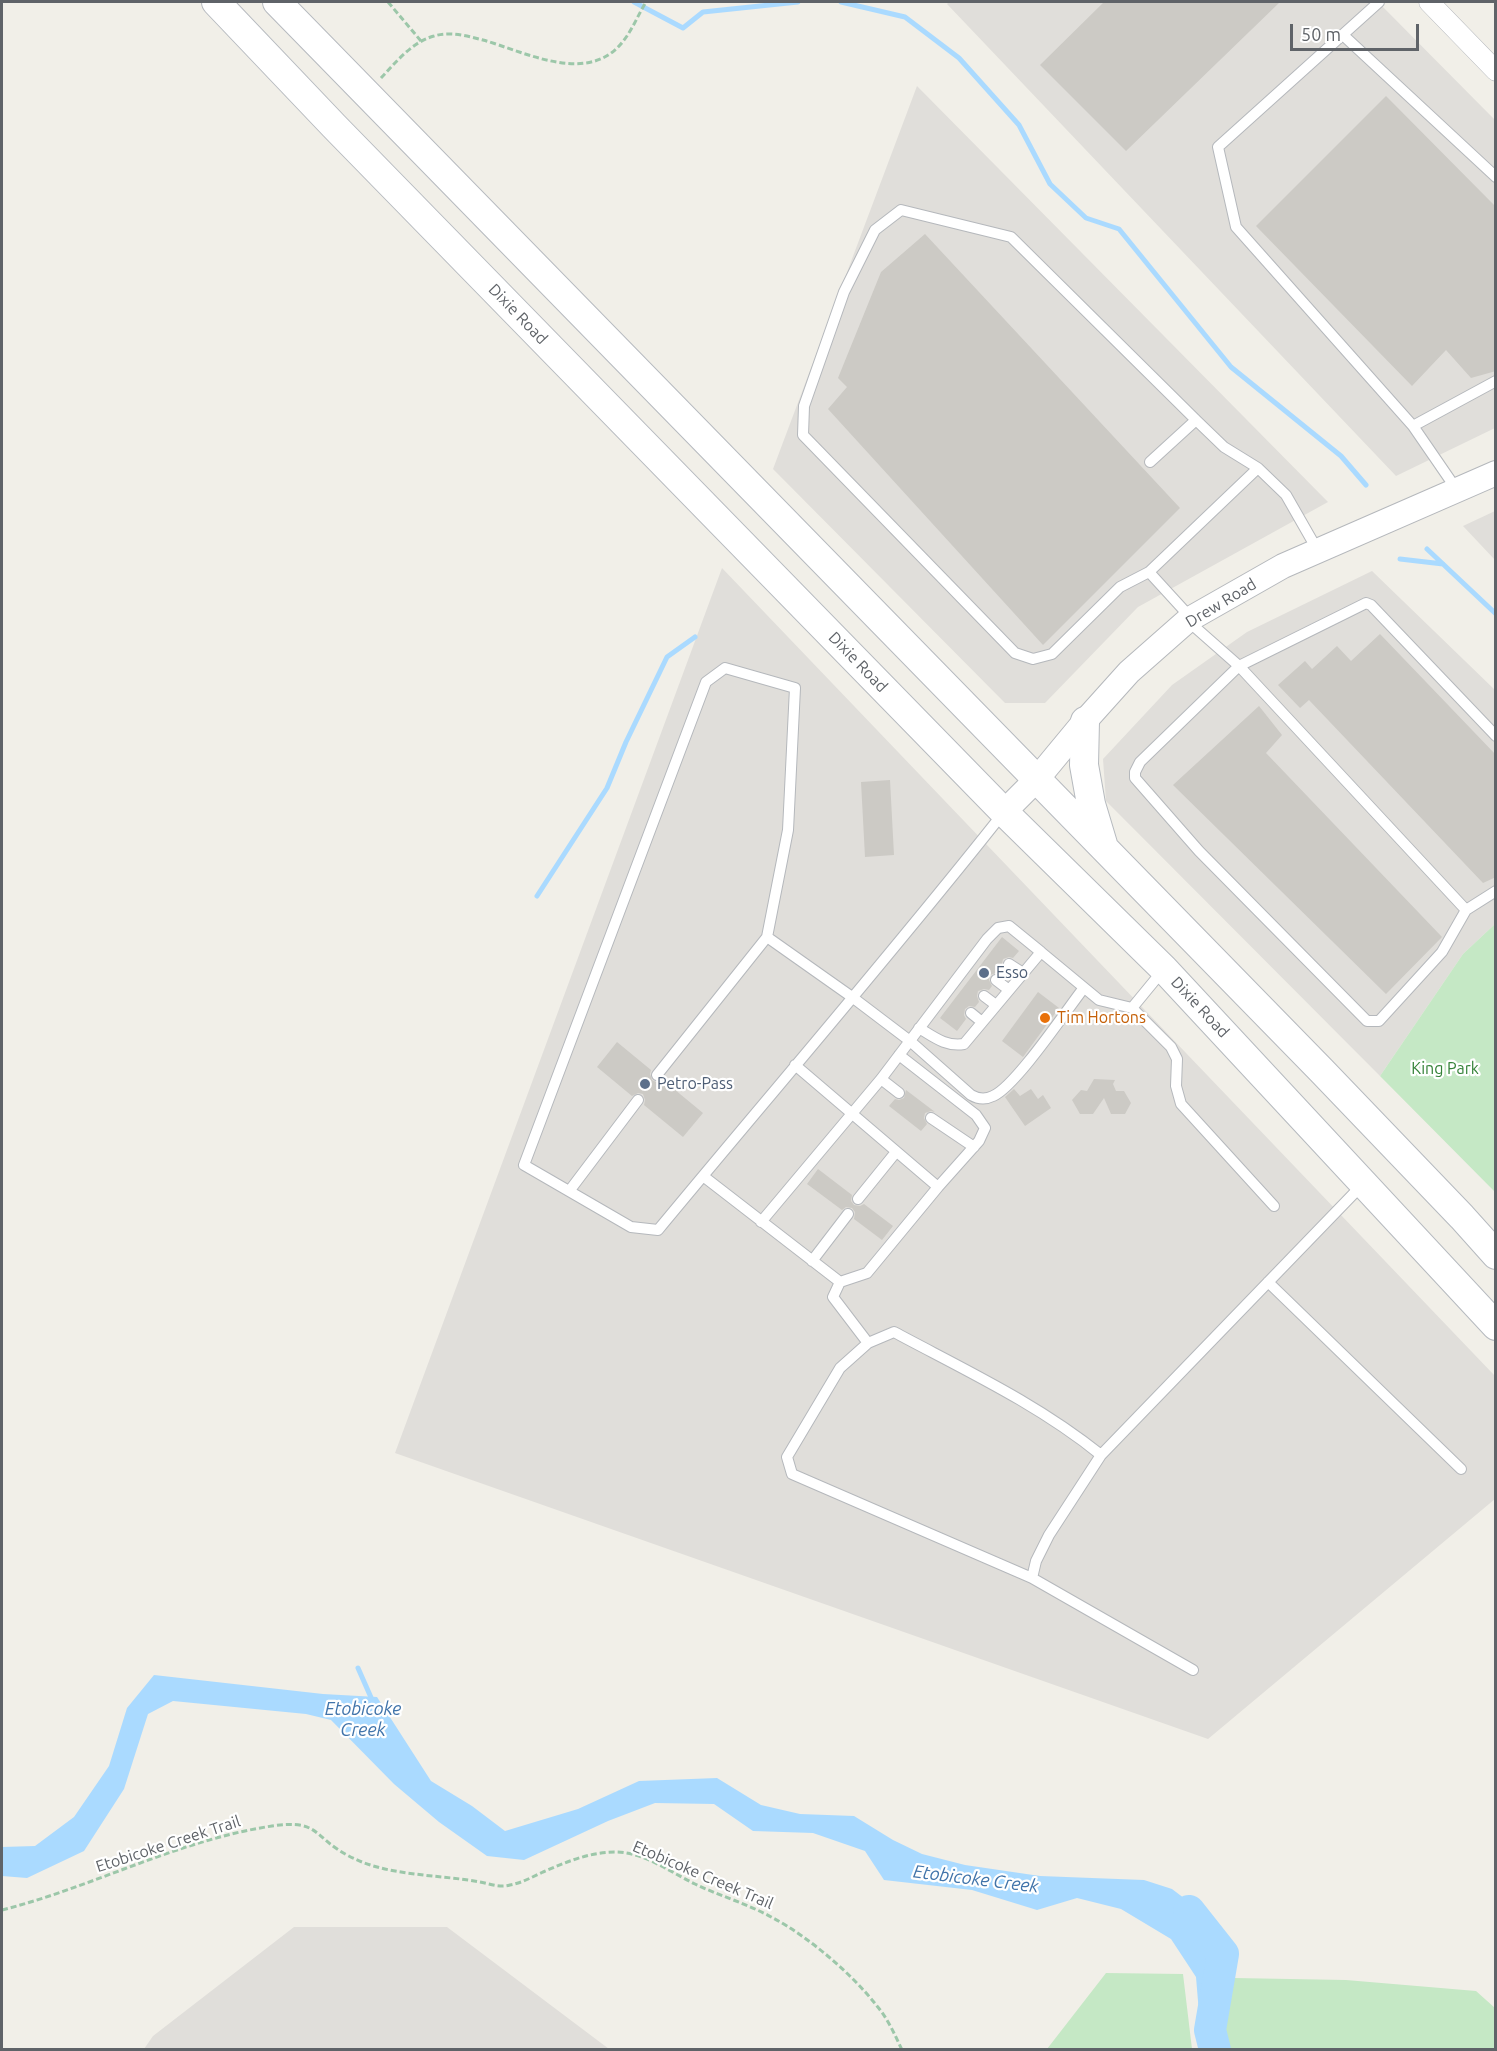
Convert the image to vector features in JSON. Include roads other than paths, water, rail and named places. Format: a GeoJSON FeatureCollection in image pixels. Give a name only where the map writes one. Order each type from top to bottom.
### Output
{"type":"FeatureCollection","features":[{"type":"Feature","properties":{"kind":"main road","name":"Dixie Road"},"geometry":{"type":"LineString","coordinates":[[216,2],[1004,812],[1164,969],[1496,1326]]}},
{"type":"Feature","properties":{"kind":"main road"},"geometry":{"type":"LineString","coordinates":[[277,2],[1103,846],[1454,1208],[1496,1255]]}},
{"type":"Feature","properties":{"kind":"main road"},"geometry":{"type":"LineString","coordinates":[[1085,721],[1084,765],[1091,804],[1103,846]]}},
{"type":"Feature","properties":{"kind":"street"},"geometry":{"type":"LineString","coordinates":[[1429,2],[1496,71]]}},
{"type":"Feature","properties":{"kind":"street","name":"Drew Road"},"geometry":{"type":"LineString","coordinates":[[1004,812],[1037,779],[1129,672],[1190,620],[1283,566],[1496,472]]}},
{"type":"Feature","properties":{"kind":"lane"},"geometry":{"type":"LineString","coordinates":[[1379,2],[1218,147],[1236,227],[1413,426],[1457,490]]}},
{"type":"Feature","properties":{"kind":"lane"},"geometry":{"type":"LineString","coordinates":[[1343,35],[1496,177]]}},
{"type":"Feature","properties":{"kind":"lane"},"geometry":{"type":"LineString","coordinates":[[1258,468],[1149,572],[1120,587],[1052,654],[1033,659],[1015,653],[803,435],[804,406],[844,292],[875,230],[901,210],[1011,237],[1224,447],[1258,468],[1286,495],[1318,551]]}},
{"type":"Feature","properties":{"kind":"lane"},"geometry":{"type":"LineString","coordinates":[[1413,426],[1496,381]]}},
{"type":"Feature","properties":{"kind":"lane"},"geometry":{"type":"LineString","coordinates":[[1150,462],[1196,420]]}},
{"type":"Feature","properties":{"kind":"lane"},"geometry":{"type":"LineString","coordinates":[[1149,572],[1190,620],[1239,666],[1466,910]]}},
{"type":"Feature","properties":{"kind":"lane"},"geometry":{"type":"LineString","coordinates":[[1496,736],[1371,605],[1366,603],[1239,666],[1140,762],[1135,772],[1135,778],[1199,851],[1365,1018],[1372,1022],[1379,1022],[1442,952],[1466,910],[1496,891]]}},
{"type":"Feature","properties":{"kind":"lane"},"geometry":{"type":"LineString","coordinates":[[657,1075],[767,937],[788,830],[795,688],[725,669],[705,682],[524,1165],[631,1227],[658,1230],[1004,812]]}},
{"type":"Feature","properties":{"kind":"lane"},"geometry":{"type":"LineString","coordinates":[[761,1222],[881,1079],[919,1028],[962,981],[998,928],[1009,926],[1099,1000],[1132,1008],[1171,1047],[1177,1059],[1176,1086],[1181,1104],[1274,1206]]}},
{"type":"Feature","properties":{"kind":"lane"},"geometry":{"type":"LineString","coordinates":[[767,937],[910,1041],[971,1095],[985,1099],[994,1096],[1012,1082],[1083,989]]}},
{"type":"Feature","properties":{"kind":"lane"},"geometry":{"type":"LineString","coordinates":[[919,1028],[945,1044],[964,1044],[1041,952]]}},
{"type":"Feature","properties":{"kind":"lane"},"geometry":{"type":"LineString","coordinates":[[1009,964],[1023,973]]}},
{"type":"Feature","properties":{"kind":"lane"},"geometry":{"type":"LineString","coordinates":[[1132,1008],[1164,969]]}},
{"type":"Feature","properties":{"kind":"lane"},"geometry":{"type":"LineString","coordinates":[[996,980],[1009,990]]}},
{"type":"Feature","properties":{"kind":"lane"},"geometry":{"type":"LineString","coordinates":[[984,996],[996,1005]]}},
{"type":"Feature","properties":{"kind":"lane"},"geometry":{"type":"LineString","coordinates":[[971,1013],[982,1022]]}},
{"type":"Feature","properties":{"kind":"lane"},"geometry":{"type":"LineString","coordinates":[[868,1343],[833,1297],[840,1282],[867,1273],[979,1141],[985,1128],[976,1115],[899,1054]]}},
{"type":"Feature","properties":{"kind":"lane"},"geometry":{"type":"LineString","coordinates":[[795,1065],[938,1187]]}},
{"type":"Feature","properties":{"kind":"lane"},"geometry":{"type":"LineString","coordinates":[[881,1079],[899,1093]]}},
{"type":"Feature","properties":{"kind":"lane"},"geometry":{"type":"LineString","coordinates":[[570,1190],[638,1100]]}},
{"type":"Feature","properties":{"kind":"lane"},"geometry":{"type":"LineString","coordinates":[[931,1118],[974,1147]]}},
{"type":"Feature","properties":{"kind":"lane"},"geometry":{"type":"LineString","coordinates":[[858,1199],[896,1152]]}},
{"type":"Feature","properties":{"kind":"lane"},"geometry":{"type":"LineString","coordinates":[[703,1176],[840,1282]]}},
{"type":"Feature","properties":{"kind":"lane"},"geometry":{"type":"LineString","coordinates":[[1032,1578],[1036,1562],[1049,1535],[1101,1455],[1364,1184]]}},
{"type":"Feature","properties":{"kind":"lane"},"geometry":{"type":"LineString","coordinates":[[812,1261],[848,1214]]}},
{"type":"Feature","properties":{"kind":"lane"},"geometry":{"type":"LineString","coordinates":[[1268,1282],[1461,1469]]}},
{"type":"Feature","properties":{"kind":"lane"},"geometry":{"type":"LineString","coordinates":[[1101,1455],[1075,1434],[1023,1400],[894,1332],[868,1343],[840,1368],[787,1457],[792,1474],[1032,1578],[1193,1670]]}},
{"type":"Feature","properties":{"kind":"water","name":"Etobicoke Creek"},"geometry":{"type":"Polygon","coordinates":[[[154,1675],[323,1694],[377,1697],[431,1781],[472,1806],[505,1831],[578,1809],[639,1781],[717,1778],[761,1805],[800,1814],[854,1816],[893,1840],[922,1854],[965,1865],[1040,1876],[1144,1880],[1172,1889],[1197,1908],[1234,1978],[1222,2040],[1225,2049],[1202,2049],[1196,1977],[1171,1939],[1121,1909],[1077,1898],[1037,1910],[972,1890],[884,1880],[865,1851],[813,1833],[753,1831],[714,1804],[655,1803],[608,1821],[524,1860],[487,1856],[439,1822],[394,1784],[331,1720],[306,1714],[173,1701],[148,1714],[124,1789],[84,1851],[27,1878],[2,1876],[2,1847],[35,1846],[74,1817],[109,1766],[127,1708],[154,1675]]]}},
{"type":"Feature","properties":{"kind":"waterway"},"geometry":{"type":"LineString","coordinates":[[634,2],[683,28],[703,12],[798,2]]}},
{"type":"Feature","properties":{"kind":"waterway"},"geometry":{"type":"LineString","coordinates":[[841,2],[905,17],[959,58],[1019,125],[1050,184],[1086,218],[1119,229],[1231,367],[1341,456],[1366,485]]}},
{"type":"Feature","properties":{"kind":"waterway"},"geometry":{"type":"LineString","coordinates":[[1427,549],[1496,614]]}},
{"type":"Feature","properties":{"kind":"waterway"},"geometry":{"type":"LineString","coordinates":[[1400,559],[1443,564]]}},
{"type":"Feature","properties":{"kind":"waterway"},"geometry":{"type":"LineString","coordinates":[[537,896],[607,788],[626,742],[667,657],[695,637]]}},
{"type":"Feature","properties":{"kind":"waterway"},"geometry":{"type":"LineString","coordinates":[[358,1668],[373,1702]]}},
{"type":"Feature","properties":{"kind":"waterway","name":"Etobicoke Creek"},"geometry":{"type":"LineString","coordinates":[[1189,1911],[1223,1954],[1210,2030],[1215,2050]]}},
{"type":"Feature","properties":{"kind":"place","name":"Esso"},"geometry":{"type":"Point","coordinates":[984,973]}},
{"type":"Feature","properties":{"kind":"place","name":"Tim Hortons"},"geometry":{"type":"Point","coordinates":[1045,1018]}},
{"type":"Feature","properties":{"kind":"place","name":"Petro-Pass"},"geometry":{"type":"Point","coordinates":[645,1084]}},
{"type":"Feature","properties":{"kind":"park label","name":"King Park"},"geometry":{"type":"Point","coordinates":[1445,1069]}}]}
